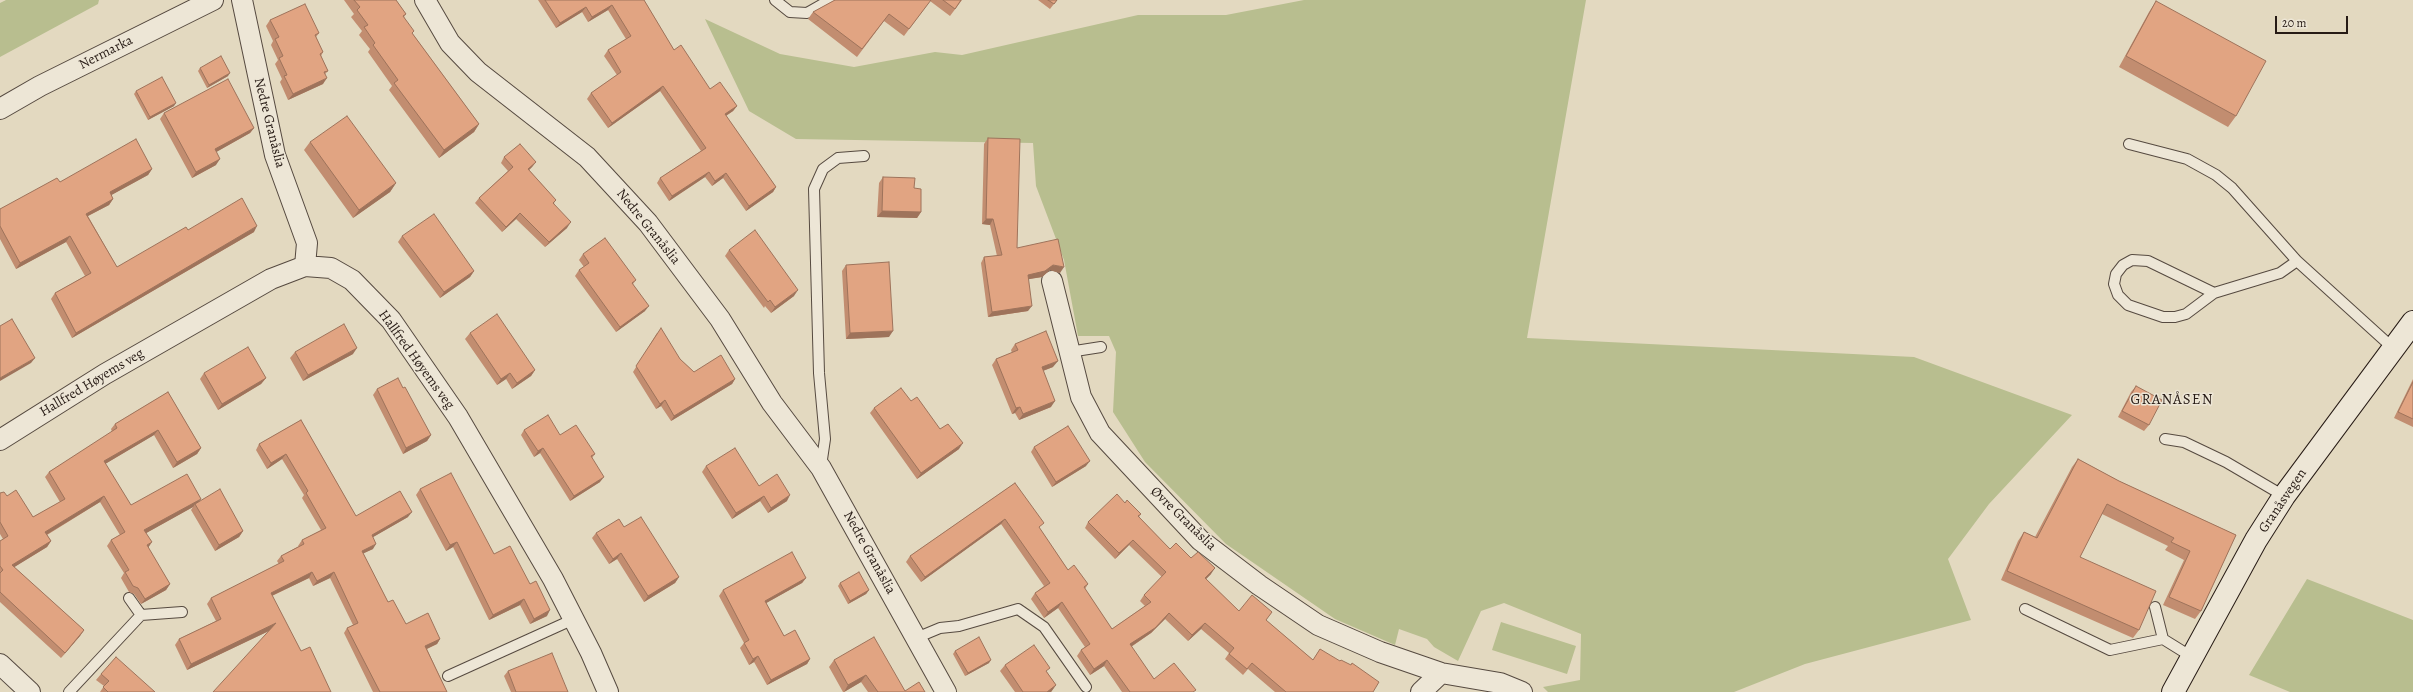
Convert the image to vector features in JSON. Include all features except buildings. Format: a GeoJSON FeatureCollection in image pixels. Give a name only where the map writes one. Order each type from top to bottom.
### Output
{"type":"FeatureCollection","features":[{"type":"Feature","properties":{"kind":"street","name":"Nermarka"},"geometry":{"type":"LineString","coordinates":[[0,109],[40,86],[213,0]]}},
{"type":"Feature","properties":{"kind":"street","name":"Nedre Granåslia"},"geometry":{"type":"LineString","coordinates":[[242,0],[275,155],[307,243],[305,266]]}},
{"type":"Feature","properties":{"kind":"street","name":"Nedre Granåslia"},"geometry":{"type":"LineString","coordinates":[[425,0],[450,43],[478,72],[587,157],[638,210],[720,320],[772,403],[821,468],[946,692]]}},
{"type":"Feature","properties":{"kind":"street","name":"Hallfred Høyems veg"},"geometry":{"type":"LineString","coordinates":[[0,440],[105,374],[272,279],[305,266],[330,268],[352,280],[391,320],[476,445],[574,619],[608,692]]}},
{"type":"Feature","properties":{"kind":"street","name":"Øvre Granåslia"},"geometry":{"type":"LineString","coordinates":[[1052,281],[1081,397],[1100,433],[1200,540],[1259,585],[1318,625],[1380,652],[1441,672],[1500,683],[1522,692]]}},
{"type":"Feature","properties":{"kind":"street","name":"Granåsvegen"},"geometry":{"type":"LineString","coordinates":[[2173,692],[2254,544],[2284,496],[2413,322]]}},
{"type":"Feature","properties":{"kind":"street"},"geometry":{"type":"LineString","coordinates":[[0,664],[30,692]]}},
{"type":"Feature","properties":{"kind":"street"},"geometry":{"type":"LineString","coordinates":[[1421,692],[1441,672]]}},
{"type":"Feature","properties":{"kind":"lane"},"geometry":{"type":"LineString","coordinates":[[775,0],[790,12],[807,13],[830,0]]}},
{"type":"Feature","properties":{"kind":"lane"},"geometry":{"type":"LineString","coordinates":[[2129,144],[2187,159],[2216,175],[2232,188],[2297,261],[2394,349]]}},
{"type":"Feature","properties":{"kind":"lane"},"geometry":{"type":"LineString","coordinates":[[821,468],[825,439],[819,373],[814,189],[823,169],[838,158],[864,156]]}},
{"type":"Feature","properties":{"kind":"lane"},"geometry":{"type":"LineString","coordinates":[[2214,293],[2148,260],[2132,260],[2122,265],[2116,274],[2114,284],[2118,295],[2128,305],[2163,317],[2175,318],[2186,314],[2214,293],[2280,274],[2297,261]]}},
{"type":"Feature","properties":{"kind":"lane"},"geometry":{"type":"LineString","coordinates":[[1069,352],[1101,347]]}},
{"type":"Feature","properties":{"kind":"lane"},"geometry":{"type":"LineString","coordinates":[[2165,439],[2184,442],[2226,462],[2284,496]]}},
{"type":"Feature","properties":{"kind":"lane"},"geometry":{"type":"LineString","coordinates":[[129,598],[141,615]]}},
{"type":"Feature","properties":{"kind":"lane"},"geometry":{"type":"LineString","coordinates":[[2155,607],[2163,639]]}},
{"type":"Feature","properties":{"kind":"lane"},"geometry":{"type":"LineString","coordinates":[[916,638],[940,628],[982,621],[1006,611],[1018,609],[1044,627],[1086,687]]}},
{"type":"Feature","properties":{"kind":"lane"},"geometry":{"type":"LineString","coordinates":[[2025,610],[2110,650],[2163,639],[2192,657]]}},
{"type":"Feature","properties":{"kind":"lane"},"geometry":{"type":"LineString","coordinates":[[69,692],[141,615],[182,612]]}},
{"type":"Feature","properties":{"kind":"lane"},"geometry":{"type":"LineString","coordinates":[[448,676],[574,619]]}},
{"type":"Feature","properties":{"kind":"green space"},"geometry":{"type":"Polygon","coordinates":[[[6,0],[99,0],[98,4],[0,57],[0,3],[6,0]]]}},
{"type":"Feature","properties":{"kind":"green space"},"geometry":{"type":"Polygon","coordinates":[[[1304,0],[1586,0],[1527,338],[1914,357],[2072,415],[1989,504],[1948,559],[1971,620],[1805,664],[1734,692],[1548,692],[1543,687],[1580,680],[1581,634],[1504,603],[1481,611],[1458,661],[1434,647],[1427,639],[1399,629],[1395,645],[1335,619],[1226,544],[1145,462],[1113,412],[1116,352],[1109,336],[1078,336],[1064,260],[1036,186],[1033,143],[796,139],[749,111],[705,19],[780,54],[854,67],[935,52],[962,55],[1138,15],[1226,15],[1304,0]]]}},
{"type":"Feature","properties":{"kind":"green space"},"geometry":{"type":"Polygon","coordinates":[[[2307,579],[2413,620],[2413,692],[2290,692],[2249,675],[2307,579]]]}},
{"type":"Feature","properties":{"kind":"green space"},"geometry":{"type":"Polygon","coordinates":[[[1501,622],[1576,646],[1567,674],[1492,650],[1501,622]]]}},
{"type":"Feature","properties":{"kind":"district","name":"GRANÅSEN"},"geometry":{"type":"Point","coordinates":[2172,400]}}]}
